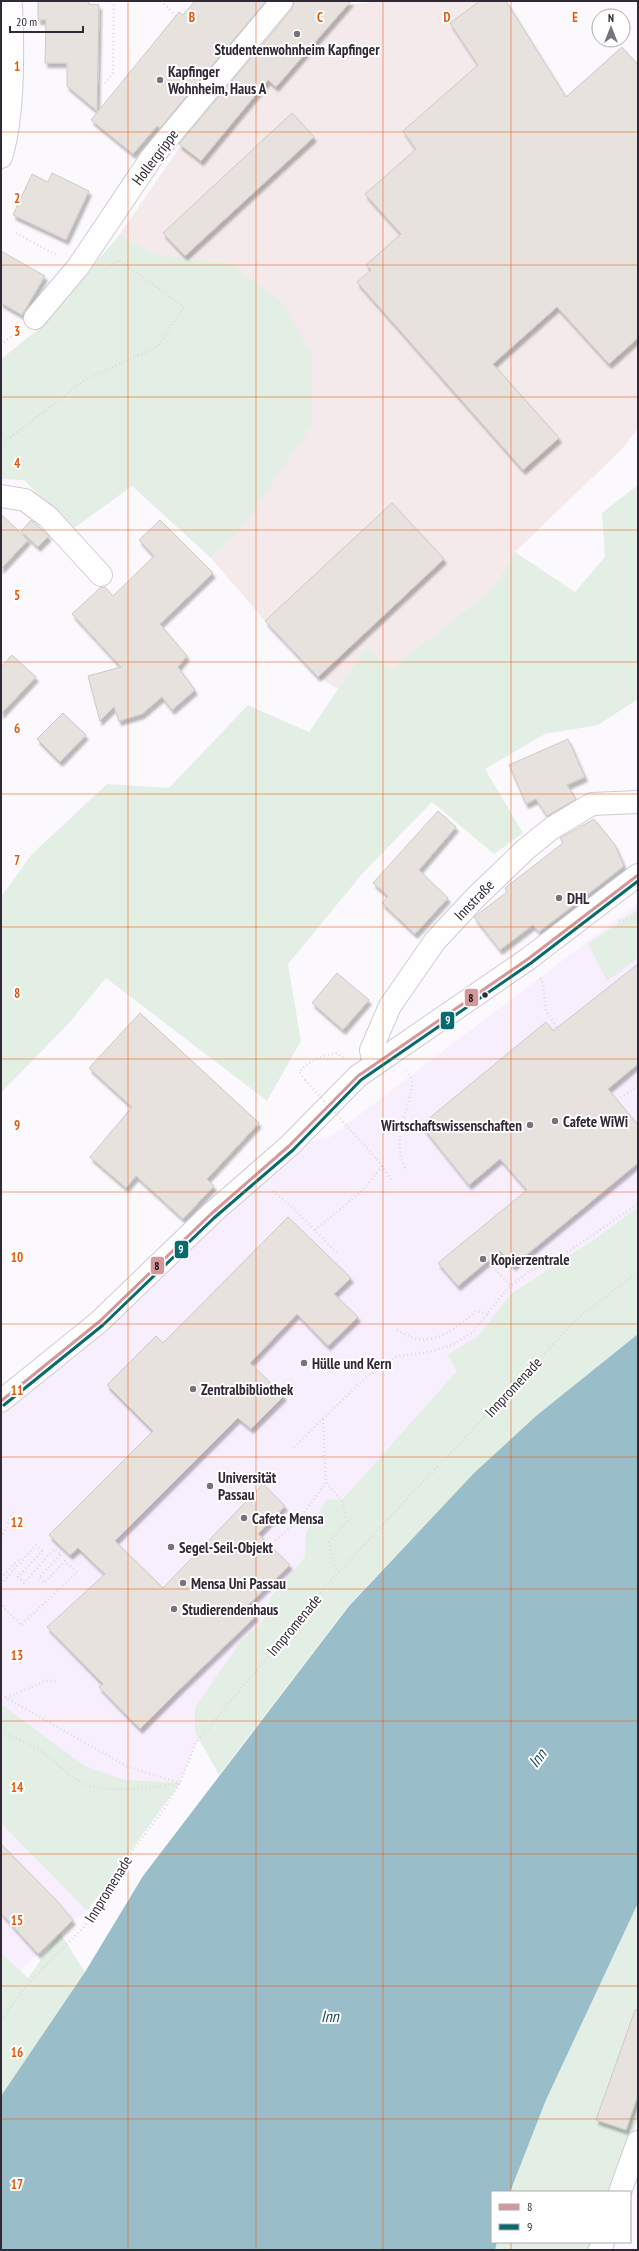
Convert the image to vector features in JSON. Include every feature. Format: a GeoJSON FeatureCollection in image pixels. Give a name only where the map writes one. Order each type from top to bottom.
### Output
{"type":"FeatureCollection","features":[{"type":"Feature","properties":{"kind":"street"},"geometry":{"type":"LineString","coordinates":[[1,157],[6,141],[13,45],[10,6],[8,1]]}},
{"type":"Feature","properties":{"kind":"street","name":"Hollergrippe"},"geometry":{"type":"LineString","coordinates":[[35,318],[78,267],[152,157],[282,1]]}},
{"type":"Feature","properties":{"kind":"street"},"geometry":{"type":"LineString","coordinates":[[1,496],[25,500],[48,517],[101,575]]}},
{"type":"Feature","properties":{"kind":"street","name":"Innstraße"},"geometry":{"type":"LineString","coordinates":[[374,1065],[371,1050],[390,1006],[435,942],[476,897],[526,849],[552,828],[592,804],[638,802]]}},
{"type":"Feature","properties":{"kind":"street"},"geometry":{"type":"LineString","coordinates":[[1,1401],[100,1321],[211,1214],[256,1176],[358,1076],[528,959],[638,875]]}},
{"type":"Feature","properties":{"kind":"street"},"geometry":{"type":"LineString","coordinates":[[620,2191],[638,2142]]}},
{"type":"Feature","properties":{"kind":"path"},"geometry":{"type":"LineString","coordinates":[[105,83],[113,73],[114,1]]}},
{"type":"Feature","properties":{"kind":"path"},"geometry":{"type":"LineString","coordinates":[[161,1],[176,16]]}},
{"type":"Feature","properties":{"kind":"path"},"geometry":{"type":"LineString","coordinates":[[16,233],[78,267]]}},
{"type":"Feature","properties":{"kind":"path"},"geometry":{"type":"LineString","coordinates":[[1,445],[86,379],[157,346],[184,306],[118,260],[102,274]]}},
{"type":"Feature","properties":{"kind":"path"},"geometry":{"type":"LineString","coordinates":[[528,959],[543,984],[546,1011],[562,1035]]}},
{"type":"Feature","properties":{"kind":"path"},"geometry":{"type":"LineString","coordinates":[[346,1060],[337,1053],[319,1057],[304,1066],[299,1072],[377,1159],[392,1181]]}},
{"type":"Feature","properties":{"kind":"path"},"geometry":{"type":"LineString","coordinates":[[405,1168],[402,1162],[399,1133],[413,1084]]}},
{"type":"Feature","properties":{"kind":"path"},"geometry":{"type":"LineString","coordinates":[[604,1109],[638,1086]]}},
{"type":"Feature","properties":{"kind":"path"},"geometry":{"type":"LineString","coordinates":[[315,1230],[364,1189],[382,1166]]}},
{"type":"Feature","properties":{"kind":"path"},"geometry":{"type":"LineString","coordinates":[[256,1176],[295,1210],[338,1254]]}},
{"type":"Feature","properties":{"kind":"path"},"geometry":{"type":"LineString","coordinates":[[294,1447],[364,1379],[395,1357],[429,1352],[452,1346],[473,1332],[511,1286],[528,1272],[569,1251],[638,1204]]}},
{"type":"Feature","properties":{"kind":"path"},"geometry":{"type":"LineString","coordinates":[[487,1261],[511,1286]]}},
{"type":"Feature","properties":{"kind":"path","name":"Innpromenade"},"geometry":{"type":"LineString","coordinates":[[1,2020],[31,1980],[84,1927],[94,1913],[127,1858],[164,1809],[180,1783],[196,1743],[338,1572],[578,1318],[638,1272]]}},
{"type":"Feature","properties":{"kind":"path"},"geometry":{"type":"LineString","coordinates":[[397,1330],[416,1339],[439,1337],[458,1327],[476,1311],[488,1314]]}},
{"type":"Feature","properties":{"kind":"path"},"geometry":{"type":"LineString","coordinates":[[323,1419],[326,1483],[342,1501],[347,1521],[329,1541],[332,1556],[338,1572]]}},
{"type":"Feature","properties":{"kind":"path"},"geometry":{"type":"LineString","coordinates":[[270,1546],[300,1518],[326,1483]]}},
{"type":"Feature","properties":{"kind":"path"},"geometry":{"type":"LineString","coordinates":[[1,1538],[14,1510]]}},
{"type":"Feature","properties":{"kind":"path"},"geometry":{"type":"LineString","coordinates":[[1,1584],[36,1545],[42,1551],[18,1577],[24,1583],[54,1549],[61,1554],[39,1578],[44,1583],[65,1561],[77,1572],[21,1625],[2,1608],[1,1602]]}},
{"type":"Feature","properties":{"kind":"path"},"geometry":{"type":"LineString","coordinates":[[1,1578],[18,1560]]}},
{"type":"Feature","properties":{"kind":"path"},"geometry":{"type":"LineString","coordinates":[[6,1698],[45,1680],[57,1680]]}},
{"type":"Feature","properties":{"kind":"path"},"geometry":{"type":"LineString","coordinates":[[1,1695],[128,1767],[180,1783]]}},
{"type":"Feature","properties":{"kind":"path"},"geometry":{"type":"LineString","coordinates":[[1,1732],[32,1746],[50,1758],[66,1773],[87,1785],[124,1789],[151,1788],[180,1783]]}},
{"type":"Feature","properties":{"kind":"shaded area"},"geometry":{"type":"Polygon","coordinates":[[[380,1],[506,1],[566,97],[621,48],[623,48],[638,65],[638,428],[621,450],[515,552],[491,590],[389,671],[367,646],[338,689],[318,677],[265,621],[211,558],[242,529],[229,263],[156,255],[120,234],[181,145],[268,80],[276,87],[348,5],[380,1]]]}},
{"type":"Feature","properties":{"kind":"shaded area"},"geometry":{"type":"Polygon","coordinates":[[[120,234],[157,255],[229,263],[282,302],[312,356],[312,425],[242,529],[211,558],[132,486],[73,529],[24,480],[1,479],[1,359],[41,327],[120,234]]]}},
{"type":"Feature","properties":{"kind":"shaded area"},"geometry":{"type":"Polygon","coordinates":[[[638,485],[638,699],[598,725],[545,734],[485,769],[523,833],[494,854],[432,802],[363,873],[288,964],[301,1041],[267,1101],[106,978],[69,1023],[1,1093],[1,897],[31,855],[107,784],[169,788],[248,705],[309,732],[367,646],[390,670],[491,590],[515,552],[575,592],[605,557],[602,513],[638,485]]]}},
{"type":"Feature","properties":{"kind":"shaded area","name":"Universität Passau"},"geometry":{"type":"Polygon","coordinates":[[[638,903],[638,1272],[338,1572],[196,1743],[180,1783],[87,1911],[73,1920],[19,1972],[1,2000],[1,1401],[289,1146],[330,1137],[638,903]]]}},
{"type":"Feature","properties":{"kind":"shaded area"},"geometry":{"type":"Polygon","coordinates":[[[638,909],[638,958],[607,981],[588,944],[638,909]]]}},
{"type":"Feature","properties":{"kind":"shaded area"},"geometry":{"type":"Polygon","coordinates":[[[638,1207],[638,1334],[536,1416],[474,1473],[348,1606],[219,1775],[195,1732],[195,1707],[241,1641],[263,1621],[271,1597],[305,1557],[306,1532],[327,1499],[342,1500],[457,1371],[447,1355],[478,1336],[511,1294],[598,1237],[638,1207]]]}},
{"type":"Feature","properties":{"kind":"shaded area"},"geometry":{"type":"Polygon","coordinates":[[[1,1704],[85,1766],[125,1780],[180,1783],[87,1911],[1,1823],[1,1704]]]}},
{"type":"Feature","properties":{"kind":"shaded area"},"geometry":{"type":"Polygon","coordinates":[[[638,1903],[638,2119],[611,2191],[510,2191],[546,2100],[638,1903]]]}},
{"type":"Feature","properties":{"kind":"shaded area"},"geometry":{"type":"Polygon","coordinates":[[[60,1933],[85,1972],[1,2096],[1,1953],[28,1978],[60,1933]]]}},
{"type":"Feature","properties":{"kind":"shaded area"},"geometry":{"type":"Polygon","coordinates":[[[497,2243],[592,2243],[589,2250],[495,2250],[497,2243]]]}},
{"type":"Feature","properties":{"kind":"water","name":"Inn"},"geometry":{"type":"Polygon","coordinates":[[[638,1334],[638,1903],[546,2100],[510,2191],[491,2191],[491,2243],[497,2243],[495,2250],[1,2250],[1,2096],[85,1972],[143,1876],[349,1606],[474,1473],[536,1416],[638,1334]]]}},
{"type":"Feature","properties":{"kind":"building"},"geometry":{"type":"Polygon","coordinates":[[[38,1],[89,1],[88,4],[99,5],[97,111],[67,86],[67,63],[45,63],[46,20],[38,20],[38,1]]]}},
{"type":"Feature","properties":{"kind":"building","name":"Kapfinger Wohnheim, Haus A"},"geometry":{"type":"Polygon","coordinates":[[[195,1],[266,1],[160,128],[157,126],[133,154],[91,120],[179,12],[183,15],[195,1]]]}},
{"type":"Feature","properties":{"kind":"building"},"geometry":{"type":"Polygon","coordinates":[[[294,1],[351,1],[276,87],[268,80],[201,161],[179,144],[292,9],[294,1]]]}},
{"type":"Feature","properties":{"kind":"building"},"geometry":{"type":"Polygon","coordinates":[[[480,1],[506,1],[566,97],[621,48],[623,48],[638,65],[638,338],[609,364],[557,307],[493,364],[559,438],[523,470],[357,282],[371,270],[366,265],[401,234],[365,194],[416,149],[403,131],[478,65],[450,23],[480,1]]]}},
{"type":"Feature","properties":{"kind":"building"},"geometry":{"type":"Polygon","coordinates":[[[292,113],[314,137],[185,256],[163,233],[292,113]]]}},
{"type":"Feature","properties":{"kind":"building"},"geometry":{"type":"Polygon","coordinates":[[[52,173],[89,191],[66,240],[13,215],[32,174],[48,182],[52,173]]]}},
{"type":"Feature","properties":{"kind":"building"},"geometry":{"type":"Polygon","coordinates":[[[1,251],[45,276],[22,315],[1,303],[1,251]]]}},
{"type":"Feature","properties":{"kind":"building"},"geometry":{"type":"Polygon","coordinates":[[[392,503],[444,559],[318,677],[265,621],[392,503]]]}},
{"type":"Feature","properties":{"kind":"building"},"geometry":{"type":"Polygon","coordinates":[[[1,514],[28,540],[1,569],[1,514]]]}},
{"type":"Feature","properties":{"kind":"building"},"geometry":{"type":"Polygon","coordinates":[[[31,520],[49,536],[38,547],[21,531],[31,520]]]}},
{"type":"Feature","properties":{"kind":"building"},"geometry":{"type":"Polygon","coordinates":[[[160,520],[213,573],[160,624],[187,656],[178,667],[195,690],[172,710],[162,697],[142,714],[119,721],[114,707],[100,721],[88,676],[121,667],[72,614],[101,587],[105,587],[113,596],[154,556],[139,540],[160,520]]]}},
{"type":"Feature","properties":{"kind":"building"},"geometry":{"type":"Polygon","coordinates":[[[12,655],[36,677],[1,714],[1,667],[12,655]]]}},
{"type":"Feature","properties":{"kind":"building"},"geometry":{"type":"Polygon","coordinates":[[[63,713],[86,735],[60,762],[37,739],[63,713]]]}},
{"type":"Feature","properties":{"kind":"building"},"geometry":{"type":"Polygon","coordinates":[[[568,739],[585,777],[567,785],[576,799],[547,816],[536,799],[526,804],[509,765],[568,739]]]}},
{"type":"Feature","properties":{"kind":"building"},"geometry":{"type":"Polygon","coordinates":[[[438,811],[456,827],[419,870],[448,898],[415,934],[382,903],[388,896],[373,883],[438,811]]]}},
{"type":"Feature","properties":{"kind":"building"},"geometry":{"type":"Polygon","coordinates":[[[594,819],[615,845],[624,866],[539,932],[533,925],[500,950],[474,917],[507,892],[505,888],[563,843],[560,838],[594,819]]]}},
{"type":"Feature","properties":{"kind":"building","name":"Wirtschaftswissenschaften"},"geometry":{"type":"Polygon","coordinates":[[[638,964],[638,1064],[608,1089],[638,1125],[638,1163],[513,1266],[500,1251],[458,1286],[438,1263],[527,1190],[500,1159],[469,1185],[421,1125],[546,1022],[553,1031],[638,964]]]}},
{"type":"Feature","properties":{"kind":"building"},"geometry":{"type":"Polygon","coordinates":[[[337,973],[369,1000],[343,1030],[312,1003],[337,973]]]}},
{"type":"Feature","properties":{"kind":"building"},"geometry":{"type":"Polygon","coordinates":[[[140,1013],[259,1123],[207,1179],[214,1186],[183,1219],[136,1176],[126,1188],[90,1157],[132,1107],[89,1068],[140,1013]]]}},
{"type":"Feature","properties":{"kind":"building"},"geometry":{"type":"Polygon","coordinates":[[[288,1217],[351,1278],[334,1294],[358,1317],[328,1346],[297,1314],[250,1363],[284,1396],[251,1429],[238,1418],[115,1541],[163,1588],[263,1484],[285,1506],[258,1534],[290,1565],[247,1606],[256,1616],[140,1729],[99,1687],[103,1684],[47,1627],[105,1574],[78,1548],[70,1555],[49,1535],[153,1431],[107,1385],[156,1336],[163,1343],[288,1217]]]}},
{"type":"Feature","properties":{"kind":"building"},"geometry":{"type":"Polygon","coordinates":[[[1,1844],[56,1900],[73,1920],[38,1954],[1,1913],[1,1844]]]}},
{"type":"Feature","properties":{"kind":"building"},"geometry":{"type":"Polygon","coordinates":[[[635,2010],[638,2010],[638,2095],[626,2130],[596,2120],[635,2010]]]}},
{"type":"Feature","properties":{"kind":"transit line","name":"8"},"geometry":{"type":"LineString","coordinates":[[1,1401],[100,1321],[211,1214],[289,1146],[358,1076],[528,959],[638,875]]}},
{"type":"Feature","properties":{"kind":"transit line","name":"9"},"geometry":{"type":"LineString","coordinates":[[4,1405],[103,1325],[214,1218],[293,1150],[361,1080],[531,963],[638,881]]}},
{"type":"Feature","properties":{"kind":"place","name":"Studentenwohnheim Kapfinger"},"geometry":{"type":"Point","coordinates":[297,34]}},
{"type":"Feature","properties":{"kind":"place","name":"Kapfinger Wohnheim, Haus A"},"geometry":{"type":"Point","coordinates":[160,80]}},
{"type":"Feature","properties":{"kind":"place","name":"DHL"},"geometry":{"type":"Point","coordinates":[559,898]}},
{"type":"Feature","properties":{"kind":"place","name":"Cafete WiWi"},"geometry":{"type":"Point","coordinates":[555,1121]}},
{"type":"Feature","properties":{"kind":"place","name":"Wirtschaftswissenschaften"},"geometry":{"type":"Point","coordinates":[530,1125]}},
{"type":"Feature","properties":{"kind":"place","name":"Kopierzentrale"},"geometry":{"type":"Point","coordinates":[483,1259]}},
{"type":"Feature","properties":{"kind":"place","name":"Hülle und Kern"},"geometry":{"type":"Point","coordinates":[304,1363]}},
{"type":"Feature","properties":{"kind":"place","name":"Zentralbibliothek"},"geometry":{"type":"Point","coordinates":[193,1389]}},
{"type":"Feature","properties":{"kind":"place","name":"Universität Passau"},"geometry":{"type":"Point","coordinates":[210,1486]}},
{"type":"Feature","properties":{"kind":"place","name":"Cafete Mensa"},"geometry":{"type":"Point","coordinates":[244,1518]}},
{"type":"Feature","properties":{"kind":"place","name":"Segel-Seil-Objekt"},"geometry":{"type":"Point","coordinates":[171,1547]}},
{"type":"Feature","properties":{"kind":"place","name":"Mensa Uni Passau"},"geometry":{"type":"Point","coordinates":[183,1583]}},
{"type":"Feature","properties":{"kind":"place","name":"Studierendenhaus"},"geometry":{"type":"Point","coordinates":[174,1609]}}]}
